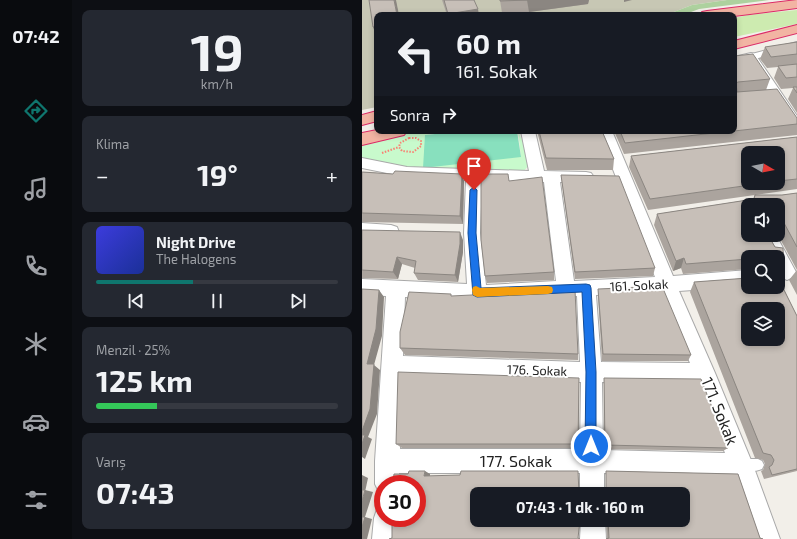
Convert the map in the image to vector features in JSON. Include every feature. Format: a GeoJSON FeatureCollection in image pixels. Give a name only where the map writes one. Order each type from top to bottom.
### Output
{"type":"FeatureCollection","features":[{"type":"Feature","properties":{"kind":"highway"},"geometry":{"type":"LineString","coordinates":[[732,12],[797,4]]}},
{"type":"Feature","properties":{"kind":"highway"},"geometry":{"type":"LineString","coordinates":[[737,14],[755,12],[773,7]]}},
{"type":"Feature","properties":{"kind":"highway"},"geometry":{"type":"LineString","coordinates":[[737,39],[768,32],[794,30]]}},
{"type":"Feature","properties":{"kind":"highway"},"geometry":{"type":"LineString","coordinates":[[737,44],[794,30]]}},
{"type":"Feature","properties":{"kind":"highway"},"geometry":{"type":"LineString","coordinates":[[362,120],[374,117]]}},
{"type":"Feature","properties":{"kind":"highway"},"geometry":{"type":"LineString","coordinates":[[362,139],[384,134]]}},
{"type":"Feature","properties":{"kind":"street"},"geometry":{"type":"LineString","coordinates":[[737,60],[797,45]]}},
{"type":"Feature","properties":{"kind":"street"},"geometry":{"type":"LineString","coordinates":[[751,57],[797,126]]}},
{"type":"Feature","properties":{"kind":"street"},"geometry":{"type":"LineString","coordinates":[[762,74],[776,72]]}},
{"type":"Feature","properties":{"kind":"street"},"geometry":{"type":"LineString","coordinates":[[762,96],[790,93]]}},
{"type":"Feature","properties":{"kind":"street"},"geometry":{"type":"LineString","coordinates":[[529,134],[545,176],[576,289],[591,372],[590,461],[592,487]]}},
{"type":"Feature","properties":{"kind":"street","name":"171. Sokak"},"geometry":{"type":"LineString","coordinates":[[607,134],[626,161],[612,177],[650,218],[676,306],[705,374],[749,465],[767,539]]}},
{"type":"Feature","properties":{"kind":"street"},"geometry":{"type":"LineString","coordinates":[[362,163],[407,172],[474,176],[612,177]]}},
{"type":"Feature","properties":{"kind":"street"},"geometry":{"type":"LineString","coordinates":[[474,176],[464,233],[477,292]]}},
{"type":"Feature","properties":{"kind":"street"},"geometry":{"type":"LineString","coordinates":[[362,230],[409,233]]}},
{"type":"Feature","properties":{"kind":"street","name":"161. Sokak"},"geometry":{"type":"LineString","coordinates":[[362,287],[477,292],[576,289],[741,279]]}},
{"type":"Feature","properties":{"kind":"street"},"geometry":{"type":"LineString","coordinates":[[387,475],[396,289]]}},
{"type":"Feature","properties":{"kind":"street","name":"176. Sokak"},"geometry":{"type":"LineString","coordinates":[[393,366],[705,374]]}},
{"type":"Feature","properties":{"kind":"street","name":"177. Sokak"},"geometry":{"type":"LineString","coordinates":[[387,461],[590,461],[749,465]]}},
{"type":"Feature","properties":{"kind":"street"},"geometry":{"type":"LineString","coordinates":[[385,539],[386,527]]}},
{"type":"Feature","properties":{"kind":"street"},"geometry":{"type":"LineString","coordinates":[[593,527],[594,539]]}},
{"type":"Feature","properties":{"kind":"path"},"geometry":{"type":"LineString","coordinates":[[409,138],[416,138],[421,141],[421,143],[419,148],[413,152],[402,151],[399,148],[400,143],[409,138]]}},
{"type":"Feature","properties":{"kind":"shaded area"},"geometry":{"type":"Polygon","coordinates":[[[362,0],[727,0],[692,5],[674,12],[374,12],[374,108],[362,110],[362,0]]]}},
{"type":"Feature","properties":{"kind":"green space"},"geometry":{"type":"Polygon","coordinates":[[[727,0],[769,0],[699,9],[691,12],[674,12],[692,5],[727,0]]]}},
{"type":"Feature","properties":{"kind":"green space"},"geometry":{"type":"Polygon","coordinates":[[[797,10],[797,24],[737,36],[737,17],[797,10]]]}},
{"type":"Feature","properties":{"kind":"green space"},"geometry":{"type":"Polygon","coordinates":[[[402,134],[435,134],[425,135],[521,157],[519,134],[525,147],[529,165],[523,172],[421,169],[362,160],[362,143],[402,134]]]}},
{"type":"Feature","properties":{"kind":"green space"},"geometry":{"type":"Polygon","coordinates":[[[517,134],[521,157],[423,168],[425,135],[517,134]]]}},
{"type":"Feature","properties":{"kind":"building"},"geometry":{"type":"Polygon","coordinates":[[[369,0],[394,0],[396,12],[374,12],[373,27],[369,0]]]}},
{"type":"Feature","properties":{"kind":"building"},"geometry":{"type":"Polygon","coordinates":[[[444,0],[474,0],[478,9],[460,12],[447,12],[444,0]]]}},
{"type":"Feature","properties":{"kind":"building"},"geometry":{"type":"Polygon","coordinates":[[[500,0],[528,0],[500,1],[500,0]]]}},
{"type":"Feature","properties":{"kind":"building"},"geometry":{"type":"Polygon","coordinates":[[[797,42],[797,54],[771,57],[765,47],[797,42]]]}},
{"type":"Feature","properties":{"kind":"building"},"geometry":{"type":"Polygon","coordinates":[[[753,54],[770,79],[737,82],[737,56],[753,54]]]}},
{"type":"Feature","properties":{"kind":"building"},"geometry":{"type":"Polygon","coordinates":[[[797,64],[797,77],[786,78],[778,66],[797,64]]]}},
{"type":"Feature","properties":{"kind":"building"},"geometry":{"type":"Polygon","coordinates":[[[793,87],[797,87],[797,93],[793,87]]]}},
{"type":"Feature","properties":{"kind":"building"},"geometry":{"type":"Polygon","coordinates":[[[777,89],[797,118],[797,124],[737,131],[737,92],[777,89]]]}},
{"type":"Feature","properties":{"kind":"building"},"geometry":{"type":"Polygon","coordinates":[[[540,134],[603,134],[614,159],[546,158],[540,134]]]}},
{"type":"Feature","properties":{"kind":"building"},"geometry":{"type":"Polygon","coordinates":[[[621,134],[705,134],[625,143],[621,134]]]}},
{"type":"Feature","properties":{"kind":"building"},"geometry":{"type":"Polygon","coordinates":[[[797,137],[797,179],[785,180],[785,146],[741,146],[741,186],[650,199],[631,156],[797,137]]]}},
{"type":"Feature","properties":{"kind":"building"},"geometry":{"type":"Polygon","coordinates":[[[395,171],[462,174],[460,216],[362,213],[362,172],[393,174],[395,171]]]}},
{"type":"Feature","properties":{"kind":"building"},"geometry":{"type":"Polygon","coordinates":[[[481,174],[508,174],[509,181],[542,177],[554,272],[485,276],[481,240],[481,174]]]}},
{"type":"Feature","properties":{"kind":"building"},"geometry":{"type":"Polygon","coordinates":[[[561,175],[619,176],[655,268],[575,272],[561,175]]]}},
{"type":"Feature","properties":{"kind":"building"},"geometry":{"type":"Polygon","coordinates":[[[797,193],[797,247],[785,225],[785,198],[754,198],[755,195],[782,195],[797,193]]]}},
{"type":"Feature","properties":{"kind":"building"},"geometry":{"type":"Polygon","coordinates":[[[741,201],[741,242],[772,242],[775,247],[783,248],[783,250],[741,250],[741,260],[686,264],[684,258],[676,261],[657,214],[741,201]]]}},
{"type":"Feature","properties":{"kind":"building"},"geometry":{"type":"Polygon","coordinates":[[[362,230],[460,232],[460,244],[455,275],[414,273],[416,261],[397,257],[393,272],[362,270],[362,230]]]}},
{"type":"Feature","properties":{"kind":"building"},"geometry":{"type":"Polygon","coordinates":[[[741,279],[741,294],[785,294],[785,292],[797,316],[797,469],[772,475],[769,467],[772,465],[774,460],[771,455],[763,453],[694,282],[741,279]]]}},
{"type":"Feature","properties":{"kind":"building"},"geometry":{"type":"Polygon","coordinates":[[[662,286],[691,355],[603,354],[598,289],[662,286]]]}},
{"type":"Feature","properties":{"kind":"building"},"geometry":{"type":"Polygon","coordinates":[[[362,289],[379,290],[376,329],[367,364],[374,364],[370,409],[362,431],[362,289]]]}},
{"type":"Feature","properties":{"kind":"building"},"geometry":{"type":"Polygon","coordinates":[[[575,290],[578,354],[400,348],[400,332],[409,292],[451,294],[451,296],[575,290]]]}},
{"type":"Feature","properties":{"kind":"building"},"geometry":{"type":"Polygon","coordinates":[[[398,372],[579,378],[578,444],[396,444],[398,372]]]}},
{"type":"Feature","properties":{"kind":"building"},"geometry":{"type":"Polygon","coordinates":[[[604,378],[701,379],[728,448],[605,445],[604,378]]]}},
{"type":"Feature","properties":{"kind":"building"},"geometry":{"type":"Polygon","coordinates":[[[362,435],[365,435],[362,444],[362,435]]]}},
{"type":"Feature","properties":{"kind":"building"},"geometry":{"type":"Polygon","coordinates":[[[409,471],[425,471],[424,475],[394,475],[408,474],[409,471]]]}},
{"type":"Feature","properties":{"kind":"building"},"geometry":{"type":"Polygon","coordinates":[[[461,471],[578,471],[579,487],[470,487],[470,527],[579,527],[578,538],[580,539],[389,539],[392,538],[392,527],[426,527],[426,476],[460,475],[461,471]]]}},
{"type":"Feature","properties":{"kind":"building"},"geometry":{"type":"Polygon","coordinates":[[[606,471],[738,474],[760,538],[763,539],[606,539],[609,538],[608,527],[690,527],[690,487],[606,487],[606,471]]]}},
{"type":"Feature","properties":{"kind":"building"},"geometry":{"type":"Polygon","coordinates":[[[362,490],[365,490],[362,501],[362,490]]]}},
{"type":"Feature","properties":{"kind":"building"},"geometry":{"type":"Polygon","coordinates":[[[362,517],[365,517],[362,527],[362,517]]]}},
{"type":"Feature","properties":{"kind":"slow traffic"},"geometry":{"type":"LineString","coordinates":[[476,290],[477,292],[548,290]]}},
{"type":"Feature","properties":{"kind":"route"},"geometry":{"type":"LineString","coordinates":[[474,190],[472,233],[477,292],[566,290],[586,288],[591,372],[591,446]]}}]}
